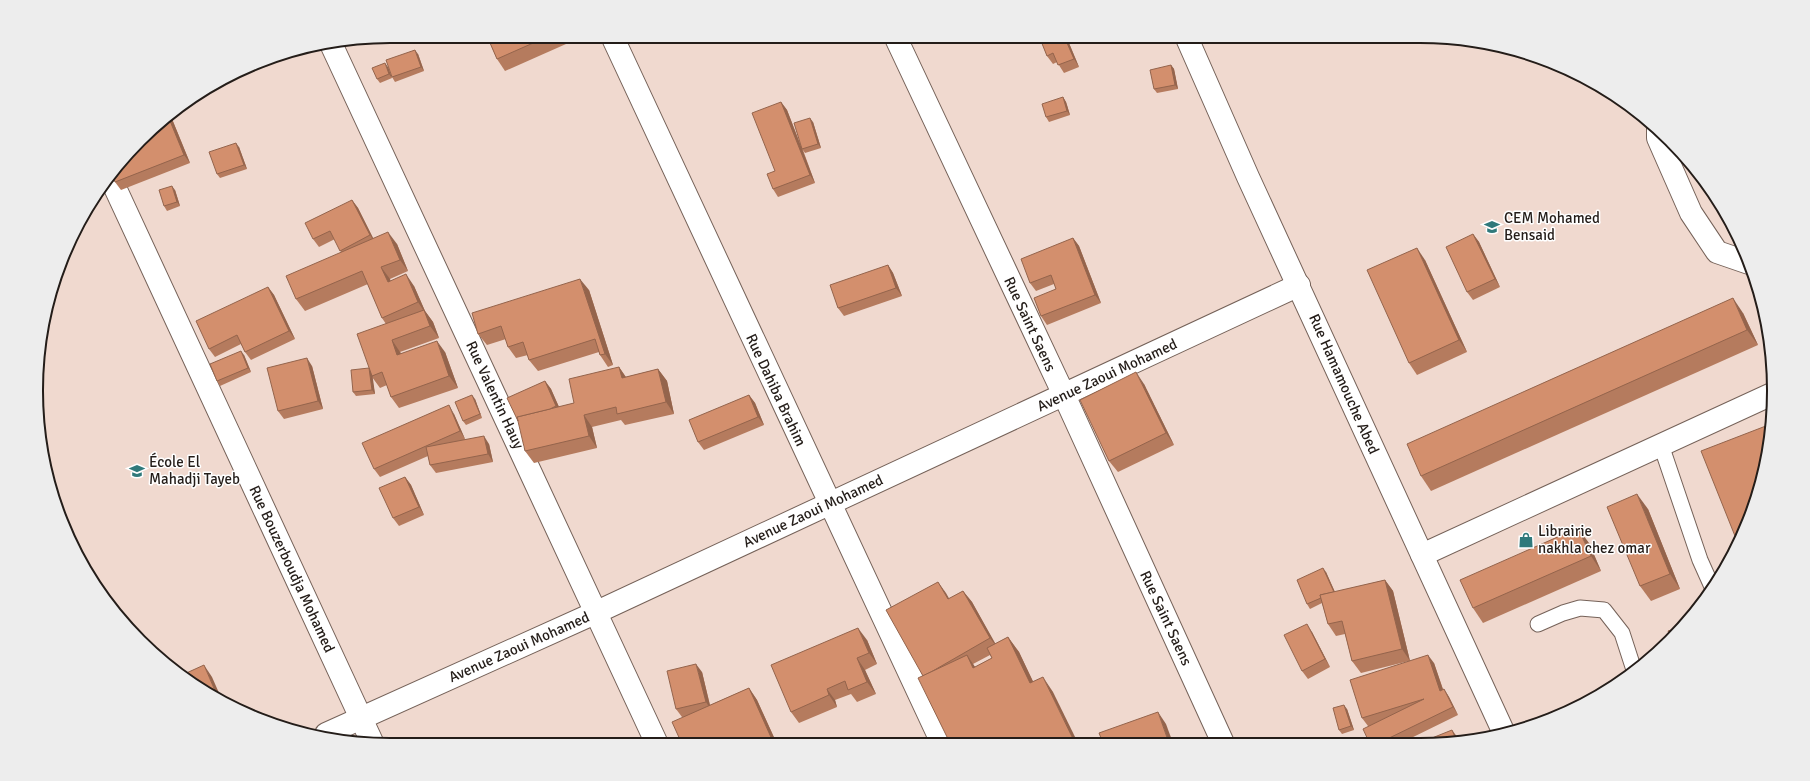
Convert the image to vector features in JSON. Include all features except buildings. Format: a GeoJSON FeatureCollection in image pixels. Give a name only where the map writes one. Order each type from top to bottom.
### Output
{"type":"FeatureCollection","features":[{"type":"Feature","properties":{"kind":"street","name":"Rue Dahiba Brahim"},"geometry":{"type":"LineString","coordinates":[[615,43],[829,504],[940,738]]}},
{"type":"Feature","properties":{"kind":"street","name":"Rue Saint Saens"},"geometry":{"type":"LineString","coordinates":[[898,43],[1064,395],[1222,738]]}},
{"type":"Feature","properties":{"kind":"street","name":"Rue Hamamouche Abed"},"geometry":{"type":"LineString","coordinates":[[1189,43],[1248,176],[1502,728]]}},
{"type":"Feature","properties":{"kind":"street","name":"Rue Valentin Hauy"},"geometry":{"type":"LineString","coordinates":[[333,48],[597,612],[654,738]]}},
{"type":"Feature","properties":{"kind":"street"},"geometry":{"type":"LineString","coordinates":[[1658,138],[1691,213],[1717,252],[1742,260]]}},
{"type":"Feature","properties":{"kind":"street","name":"Rue Bouzerboudja Mohamed"},"geometry":{"type":"LineString","coordinates":[[113,182],[370,737]]}},
{"type":"Feature","properties":{"kind":"street","name":"Avenue Zaoui Mohamed"},"geometry":{"type":"LineString","coordinates":[[330,732],[597,612],[1299,285]]}},
{"type":"Feature","properties":{"kind":"street"},"geometry":{"type":"LineString","coordinates":[[1422,555],[1767,396]]}},
{"type":"Feature","properties":{"kind":"lane"},"geometry":{"type":"LineString","coordinates":[[1661,445],[1700,560],[1710,581]]}},
{"type":"Feature","properties":{"kind":"lane"},"geometry":{"type":"LineString","coordinates":[[1538,624],[1563,613],[1580,608],[1604,610],[1622,633],[1632,665]]}},
{"type":"Feature","properties":{"kind":"place","name":"CEM Mohamed Bensaid"},"geometry":{"type":"Point","coordinates":[1492,227]}},
{"type":"Feature","properties":{"kind":"place","name":"École El Mahadji Tayeb"},"geometry":{"type":"Point","coordinates":[137,471]}},
{"type":"Feature","properties":{"kind":"place","name":"Librairie nakhla chez omar"},"geometry":{"type":"Point","coordinates":[1526,540]}}]}
